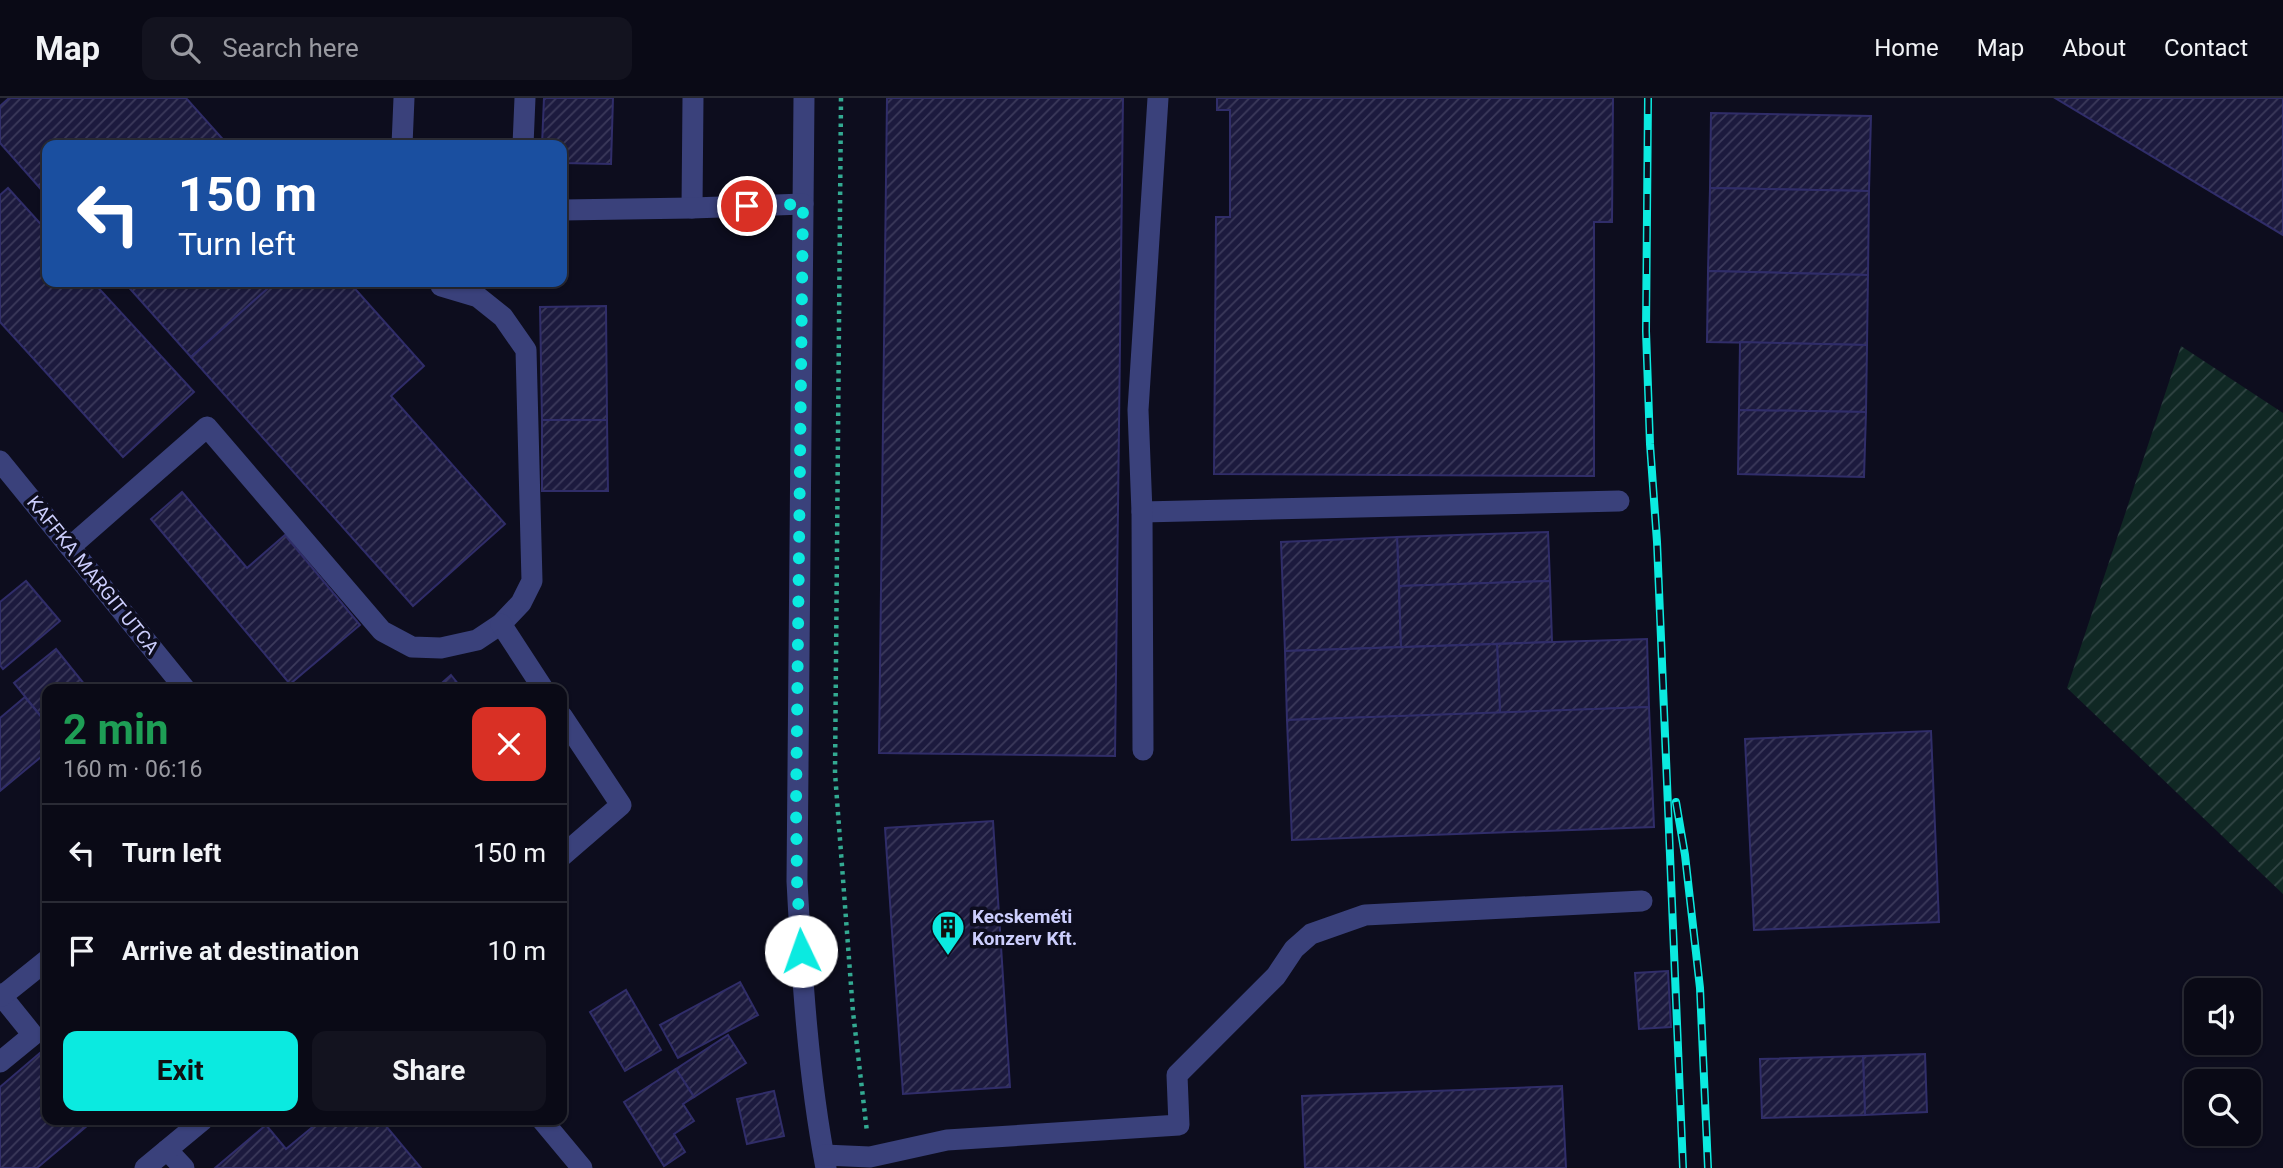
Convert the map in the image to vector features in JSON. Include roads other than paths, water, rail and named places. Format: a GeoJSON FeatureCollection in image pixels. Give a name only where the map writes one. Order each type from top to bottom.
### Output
{"type":"FeatureCollection","features":[{"type":"Feature","properties":{"kind":"street"},"geometry":{"type":"LineString","coordinates":[[402,140],[404,98]]}},
{"type":"Feature","properties":{"kind":"street"},"geometry":{"type":"LineString","coordinates":[[523,140],[525,98]]}},
{"type":"Feature","properties":{"kind":"street"},"geometry":{"type":"LineString","coordinates":[[692,208],[693,98]]}},
{"type":"Feature","properties":{"kind":"street"},"geometry":{"type":"LineString","coordinates":[[804,98],[797,881],[810,1061],[825,1161],[870,1157],[947,1140],[1179,1125],[1177,1075],[1276,976],[1294,949],[1311,934],[1365,915],[1642,901]]}},
{"type":"Feature","properties":{"kind":"street"},"geometry":{"type":"LineString","coordinates":[[1143,750],[1142,512],[1138,410],[1158,98]]}},
{"type":"Feature","properties":{"kind":"street"},"geometry":{"type":"LineString","coordinates":[[567,210],[803,204]]}},
{"type":"Feature","properties":{"kind":"street"},"geometry":{"type":"LineString","coordinates":[[70,547],[207,427],[382,631],[412,647],[441,648],[477,640],[501,624],[521,603],[532,581],[526,350],[503,317],[478,297],[444,287]]}},
{"type":"Feature","properties":{"kind":"street","name":"KAFFKA MARGIT UTCA"},"geometry":{"type":"LineString","coordinates":[[0,461],[181,684]]}},
{"type":"Feature","properties":{"kind":"street"},"geometry":{"type":"LineString","coordinates":[[1142,512],[1619,501]]}},
{"type":"Feature","properties":{"kind":"street"},"geometry":{"type":"LineString","coordinates":[[501,624],[540,684]]}},
{"type":"Feature","properties":{"kind":"street"},"geometry":{"type":"LineString","coordinates":[[567,724],[621,806],[567,852]]}},
{"type":"Feature","properties":{"kind":"street"},"geometry":{"type":"LineString","coordinates":[[0,1062],[33,1035],[1,995],[42,964]]}},
{"type":"Feature","properties":{"kind":"street"},"geometry":{"type":"LineString","coordinates":[[145,1168],[197,1125]]}},
{"type":"Feature","properties":{"kind":"street"},"geometry":{"type":"LineString","coordinates":[[546,1125],[582,1168]]}},
{"type":"Feature","properties":{"kind":"street"},"geometry":{"type":"LineString","coordinates":[[167,1150],[184,1168]]}},
{"type":"Feature","properties":{"kind":"railway"},"geometry":{"type":"LineString","coordinates":[[1648,98],[1646,331],[1683,1168]]}},
{"type":"Feature","properties":{"kind":"railway"},"geometry":{"type":"LineString","coordinates":[[1676,802],[1685,855],[1700,988],[1708,1168]]}},
{"type":"Feature","properties":{"kind":"place","name":"Kecskeméti Konzerv Kft."},"geometry":{"type":"Point","coordinates":[948,957]}}]}
